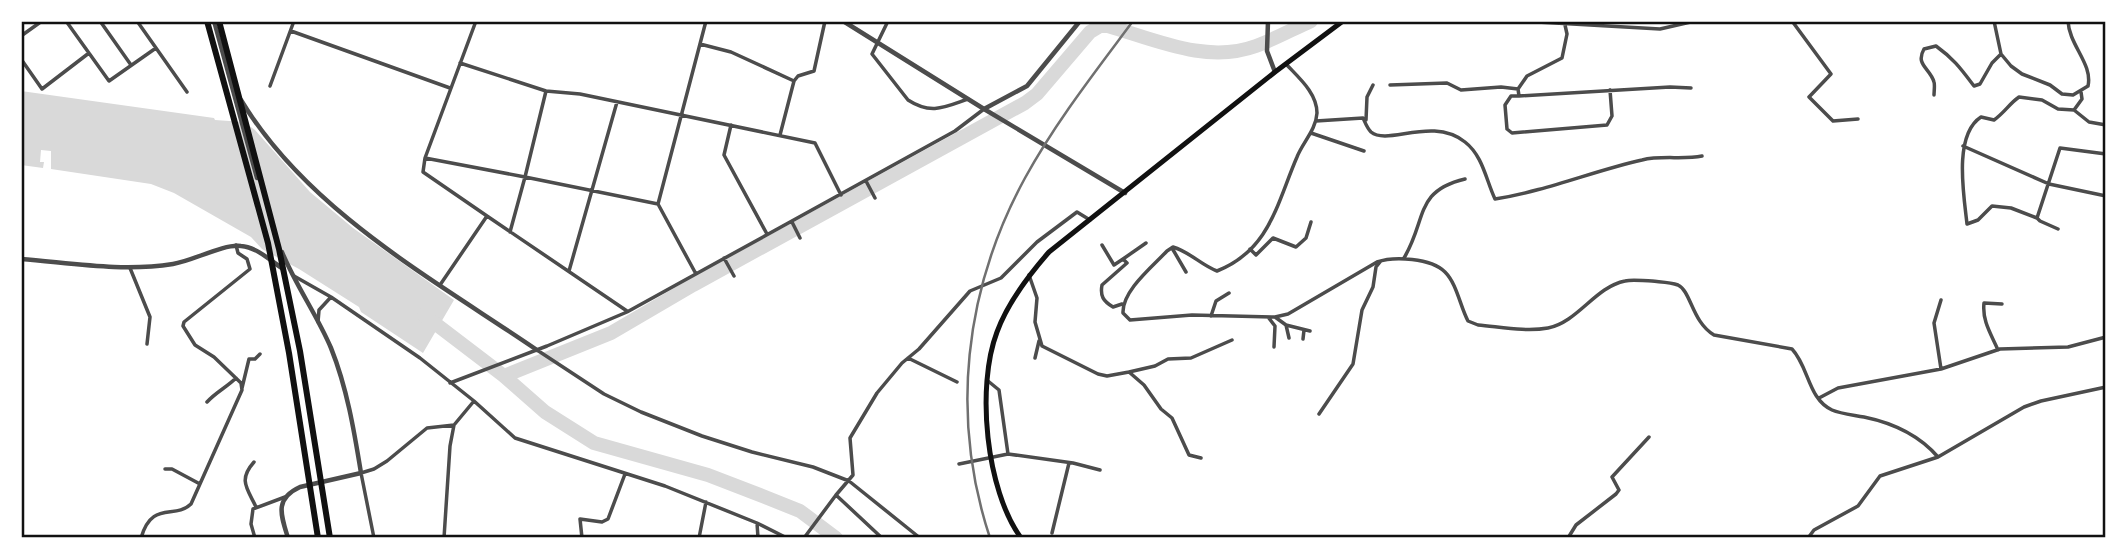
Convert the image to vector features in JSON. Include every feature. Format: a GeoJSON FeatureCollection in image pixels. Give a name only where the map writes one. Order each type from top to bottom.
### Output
{"type":"FeatureCollection","features":[{"type":"Feature","properties":{"kind":"highway"},"geometry":{"type":"LineString","coordinates":[[207,21],[265,233],[289,353],[318,538]]}},
{"type":"Feature","properties":{"kind":"highway"},"geometry":{"type":"LineString","coordinates":[[217,21],[270,208],[300,351],[330,538]]}},
{"type":"Feature","properties":{"kind":"highway"},"geometry":{"type":"LineString","coordinates":[[1021,538],[999,493],[991,461],[986,418],[989,358],[1009,305],[1029,275],[1049,252],[1343,21]]}},
{"type":"Feature","properties":{"kind":"street"},"geometry":{"type":"LineString","coordinates":[[21,36],[41,21]]}},
{"type":"Feature","properties":{"kind":"street"},"geometry":{"type":"LineString","coordinates":[[66,21],[109,81],[156,48]]}},
{"type":"Feature","properties":{"kind":"street"},"geometry":{"type":"LineString","coordinates":[[100,21],[131,65]]}},
{"type":"Feature","properties":{"kind":"street"},"geometry":{"type":"LineString","coordinates":[[137,21],[187,92]]}},
{"type":"Feature","properties":{"kind":"street"},"geometry":{"type":"LineString","coordinates":[[217,21],[230,82],[270,222],[291,275],[331,347],[345,388],[374,538]]}},
{"type":"Feature","properties":{"kind":"street"},"geometry":{"type":"LineString","coordinates":[[270,86],[294,21]]}},
{"type":"Feature","properties":{"kind":"street"},"geometry":{"type":"LineString","coordinates":[[476,21],[425,158],[423,172],[627,312]]}},
{"type":"Feature","properties":{"kind":"street"},"geometry":{"type":"LineString","coordinates":[[695,274],[658,204],[706,21]]}},
{"type":"Feature","properties":{"kind":"street"},"geometry":{"type":"LineString","coordinates":[[780,135],[797,76],[814,71],[825,21]]}},
{"type":"Feature","properties":{"kind":"street"},"geometry":{"type":"LineString","coordinates":[[843,21],[1125,193]]}},
{"type":"Feature","properties":{"kind":"street"},"geometry":{"type":"LineString","coordinates":[[888,21],[872,54],[908,100],[935,110],[968,99]]}},
{"type":"Feature","properties":{"kind":"street"},"geometry":{"type":"LineString","coordinates":[[452,382],[536,351],[627,312],[867,183],[962,127],[984,109],[1027,86],[1080,21]]}},
{"type":"Feature","properties":{"kind":"street"},"geometry":{"type":"LineString","coordinates":[[1268,21],[1267,47],[1275,72]]}},
{"type":"Feature","properties":{"kind":"street"},"geometry":{"type":"LineString","coordinates":[[1520,21],[1660,29],[1695,21]]}},
{"type":"Feature","properties":{"kind":"street"},"geometry":{"type":"LineString","coordinates":[[1792,21],[1831,74],[1809,97],[1833,121],[1857,119]]}},
{"type":"Feature","properties":{"kind":"street"},"geometry":{"type":"LineString","coordinates":[[1994,21],[2001,54],[2011,66],[2022,75],[2050,85],[2062,94],[2073,95],[2088,86],[2089,73],[2074,46],[2068,21]]}},
{"type":"Feature","properties":{"kind":"street"},"geometry":{"type":"LineString","coordinates":[[1519,96],[1518,89],[1527,76],[1562,58],[1567,41],[1565,25]]}},
{"type":"Feature","properties":{"kind":"street"},"geometry":{"type":"LineString","coordinates":[[290,31],[450,88]]}},
{"type":"Feature","properties":{"kind":"street"},"geometry":{"type":"LineString","coordinates":[[700,44],[731,52],[794,82]]}},
{"type":"Feature","properties":{"kind":"street"},"geometry":{"type":"LineString","coordinates":[[1934,95],[1934,83],[1921,65],[1924,49],[1936,46],[1962,67],[1974,86],[1980,84],[1992,63],[2001,54]]}},
{"type":"Feature","properties":{"kind":"street"},"geometry":{"type":"LineString","coordinates":[[21,59],[42,89],[89,53]]}},
{"type":"Feature","properties":{"kind":"street"},"geometry":{"type":"LineString","coordinates":[[460,63],[546,91],[580,94],[815,143],[841,195]]}},
{"type":"Feature","properties":{"kind":"street"},"geometry":{"type":"LineString","coordinates":[[1172,248],[1182,250],[1217,271],[1235,262],[1268,229],[1297,156],[1316,121],[1314,99],[1286,64]]}},
{"type":"Feature","properties":{"kind":"street"},"geometry":{"type":"LineString","coordinates":[[230,82],[256,124],[330,203],[394,254],[558,366],[604,394],[641,412],[702,436],[813,467],[849,481],[920,538]]}},
{"type":"Feature","properties":{"kind":"street"},"geometry":{"type":"LineString","coordinates":[[1390,85],[1447,83],[1461,90],[1501,87],[1518,89]]}},
{"type":"Feature","properties":{"kind":"street"},"geometry":{"type":"LineString","coordinates":[[1365,123],[1367,97],[1373,85]]}},
{"type":"Feature","properties":{"kind":"street"},"geometry":{"type":"LineString","coordinates":[[1610,90],[1612,116],[1607,125],[1512,133],[1507,129],[1505,105],[1511,96],[1670,86],[1691,88]]}},
{"type":"Feature","properties":{"kind":"street"},"geometry":{"type":"LineString","coordinates":[[510,232],[546,91]]}},
{"type":"Feature","properties":{"kind":"street"},"geometry":{"type":"LineString","coordinates":[[2074,110],[2082,99],[2081,92]]}},
{"type":"Feature","properties":{"kind":"street"},"geometry":{"type":"LineString","coordinates":[[2058,229],[2011,208],[1992,206],[1978,220],[1966,224],[1961,176],[1964,146],[1973,122],[1981,117],[1994,120],[2019,97],[2042,100],[2058,109],[2074,110],[2090,122],[2106,125]]}},
{"type":"Feature","properties":{"kind":"street"},"geometry":{"type":"LineString","coordinates":[[569,271],[617,102]]}},
{"type":"Feature","properties":{"kind":"street"},"geometry":{"type":"LineString","coordinates":[[1316,121],[1363,118],[1370,131],[1376,134],[1439,129],[1454,135],[1466,142],[1476,154],[1488,177],[1495,199],[1546,189],[1646,159],[1702,156]]}},
{"type":"Feature","properties":{"kind":"street"},"geometry":{"type":"LineString","coordinates":[[731,125],[724,155],[768,234]]}},
{"type":"Feature","properties":{"kind":"street"},"geometry":{"type":"LineString","coordinates":[[1311,133],[1364,151]]}},
{"type":"Feature","properties":{"kind":"street"},"geometry":{"type":"LineString","coordinates":[[1964,146],[2049,184],[2106,196]]}},
{"type":"Feature","properties":{"kind":"street"},"geometry":{"type":"LineString","coordinates":[[2038,218],[2060,148],[2106,154]]}},
{"type":"Feature","properties":{"kind":"street"},"geometry":{"type":"LineString","coordinates":[[425,158],[658,204]]}},
{"type":"Feature","properties":{"kind":"street"},"geometry":{"type":"LineString","coordinates":[[1404,258],[1413,243],[1427,201],[1432,194],[1443,186],[1465,179]]}},
{"type":"Feature","properties":{"kind":"street"},"geometry":{"type":"LineString","coordinates":[[867,183],[874,196]]}},
{"type":"Feature","properties":{"kind":"street"},"geometry":{"type":"LineString","coordinates":[[804,538],[853,475],[850,438],[877,393],[908,358],[970,291],[1001,278],[1037,242],[1077,212],[1090,220]]}},
{"type":"Feature","properties":{"kind":"street"},"geometry":{"type":"LineString","coordinates":[[440,285],[487,216]]}},
{"type":"Feature","properties":{"kind":"street"},"geometry":{"type":"LineString","coordinates":[[1250,249],[1256,255],[1273,238],[1296,247],[1306,238],[1311,222]]}},
{"type":"Feature","properties":{"kind":"street"},"geometry":{"type":"LineString","coordinates":[[793,224],[800,238]]}},
{"type":"Feature","properties":{"kind":"street"},"geometry":{"type":"LineString","coordinates":[[1102,245],[1114,265],[1146,243]]}},
{"type":"Feature","properties":{"kind":"street"},"geometry":{"type":"LineString","coordinates":[[236,245],[237,253],[247,259],[250,269],[184,322],[183,326],[195,345],[214,357],[236,378],[241,383],[242,390]]}},
{"type":"Feature","properties":{"kind":"street"},"geometry":{"type":"LineString","coordinates":[[21,259],[114,269],[173,264],[236,245],[251,247],[291,275],[331,297],[420,358],[452,382],[515,438],[706,502],[787,538]]}},
{"type":"Feature","properties":{"kind":"street"},"geometry":{"type":"LineString","coordinates":[[1172,248],[1186,272]]}},
{"type":"Feature","properties":{"kind":"street"},"geometry":{"type":"LineString","coordinates":[[1172,248],[1133,287],[1124,303],[1123,313],[1130,320],[1211,316],[1275,317],[1288,314],[1390,257],[1432,265],[1444,271],[1468,321],[1478,326],[1550,327],[1574,315],[1606,289],[1624,281],[1680,285],[1687,294],[1694,315],[1706,331],[1714,335],[1791,349],[1801,361],[1812,391],[1831,410],[1883,421],[1909,432],[1938,457]]}},
{"type":"Feature","properties":{"kind":"street"},"geometry":{"type":"LineString","coordinates":[[724,258],[733,275]]}},
{"type":"Feature","properties":{"kind":"street"},"geometry":{"type":"LineString","coordinates":[[1123,259],[1127,263],[1102,285],[1101,290],[1102,297],[1113,307],[1124,303]]}},
{"type":"Feature","properties":{"kind":"street"},"geometry":{"type":"LineString","coordinates":[[1319,414],[1353,364],[1362,310],[1373,287],[1376,267],[1381,261]]}},
{"type":"Feature","properties":{"kind":"street"},"geometry":{"type":"LineString","coordinates":[[130,268],[150,317],[147,344]]}},
{"type":"Feature","properties":{"kind":"street"},"geometry":{"type":"LineString","coordinates":[[1029,275],[1037,298],[1035,322],[1039,341],[1035,358]]}},
{"type":"Feature","properties":{"kind":"street"},"geometry":{"type":"LineString","coordinates":[[1211,316],[1216,301],[1229,293]]}},
{"type":"Feature","properties":{"kind":"street"},"geometry":{"type":"LineString","coordinates":[[318,322],[320,310],[331,297]]}},
{"type":"Feature","properties":{"kind":"street"},"geometry":{"type":"LineString","coordinates":[[1941,300],[1934,323],[1941,369]]}},
{"type":"Feature","properties":{"kind":"street"},"geometry":{"type":"LineString","coordinates":[[1998,350],[1987,330],[1983,308],[1984,303],[1988,302],[2002,304]]}},
{"type":"Feature","properties":{"kind":"street"},"geometry":{"type":"LineString","coordinates":[[1268,317],[1275,326],[1274,347]]}},
{"type":"Feature","properties":{"kind":"street"},"geometry":{"type":"LineString","coordinates":[[1275,317],[1286,325],[1307,331],[1303,339]]}},
{"type":"Feature","properties":{"kind":"street"},"geometry":{"type":"LineString","coordinates":[[1286,325],[1289,338]]}},
{"type":"Feature","properties":{"kind":"street"},"geometry":{"type":"LineString","coordinates":[[1819,398],[1838,388],[1941,369],[1998,350],[2068,347],[2106,337]]}},
{"type":"Feature","properties":{"kind":"street"},"geometry":{"type":"LineString","coordinates":[[1039,341],[1052,353],[1107,376],[1155,366],[1168,359],[1191,358],[1232,340]]}},
{"type":"Feature","properties":{"kind":"street"},"geometry":{"type":"LineString","coordinates":[[141,538],[145,525],[152,518],[162,512],[186,509],[191,504],[242,390],[249,359],[255,359],[260,354]]}},
{"type":"Feature","properties":{"kind":"street"},"geometry":{"type":"LineString","coordinates":[[908,358],[957,382]]}},
{"type":"Feature","properties":{"kind":"street"},"geometry":{"type":"LineString","coordinates":[[1129,372],[1172,418],[1189,456],[1201,458]]}},
{"type":"Feature","properties":{"kind":"street"},"geometry":{"type":"LineString","coordinates":[[207,401],[220,388],[228,386],[236,378]]}},
{"type":"Feature","properties":{"kind":"street"},"geometry":{"type":"LineString","coordinates":[[987,380],[999,390],[1008,454]]}},
{"type":"Feature","properties":{"kind":"street"},"geometry":{"type":"LineString","coordinates":[[1808,538],[1814,530],[1858,506],[1880,475],[1907,469],[1938,457],[2024,407],[2106,387]]}},
{"type":"Feature","properties":{"kind":"street"},"geometry":{"type":"LineString","coordinates":[[444,538],[450,446],[454,425],[474,401]]}},
{"type":"Feature","properties":{"kind":"street"},"geometry":{"type":"LineString","coordinates":[[255,538],[251,524],[253,509],[256,507],[285,497],[300,487],[374,469],[427,428],[454,425]]}},
{"type":"Feature","properties":{"kind":"street"},"geometry":{"type":"LineString","coordinates":[[1569,538],[1576,525],[1616,494],[1619,490],[1612,477],[1649,437]]}},
{"type":"Feature","properties":{"kind":"street"},"geometry":{"type":"LineString","coordinates":[[958,464],[1008,454],[1100,470]]}},
{"type":"Feature","properties":{"kind":"street"},"geometry":{"type":"LineString","coordinates":[[254,462],[246,472],[244,480],[256,507]]}},
{"type":"Feature","properties":{"kind":"street"},"geometry":{"type":"LineString","coordinates":[[1052,533],[1069,463]]}},
{"type":"Feature","properties":{"kind":"street"},"geometry":{"type":"LineString","coordinates":[[165,469],[173,469],[200,484]]}},
{"type":"Feature","properties":{"kind":"street"},"geometry":{"type":"LineString","coordinates":[[582,538],[580,519],[602,522],[608,519],[625,474]]}},
{"type":"Feature","properties":{"kind":"street"},"geometry":{"type":"LineString","coordinates":[[836,495],[882,538]]}},
{"type":"Feature","properties":{"kind":"street"},"geometry":{"type":"LineString","coordinates":[[285,497],[281,507],[288,538]]}},
{"type":"Feature","properties":{"kind":"street"},"geometry":{"type":"LineString","coordinates":[[699,538],[706,502]]}},
{"type":"Feature","properties":{"kind":"street"},"geometry":{"type":"LineString","coordinates":[[757,523],[758,538]]}},
{"type":"Feature","properties":{"kind":"street"},"geometry":{"type":"LineString","coordinates":[[95,537],[102,538]]}},
{"type":"Feature","properties":{"kind":"shaded area"},"geometry":{"type":"Polygon","coordinates":[[[21,91],[244,122],[255,130],[310,192],[353,228],[454,300],[423,353],[361,312],[359,307],[262,249],[251,237],[174,193],[151,184],[51,169],[51,151],[41,150],[40,162],[44,162],[43,168],[21,165],[21,91]]]}},
{"type":"Feature","properties":{"kind":"waterway"},"geometry":{"type":"LineString","coordinates":[[504,376],[611,333],[693,285],[1025,103],[1037,94],[1090,32],[1100,26],[1182,48],[1219,52],[1256,46],[1311,21]]}},
{"type":"Feature","properties":{"kind":"waterway"},"geometry":{"type":"LineString","coordinates":[[424,315],[504,376],[545,412],[594,443],[708,475],[765,497],[800,511],[836,538]]}},
{"type":"Feature","properties":{"kind":"railway"},"geometry":{"type":"LineString","coordinates":[[990,538],[970,446],[967,400],[977,309],[988,264],[1004,221],[1049,137],[1133,21]]}}]}
